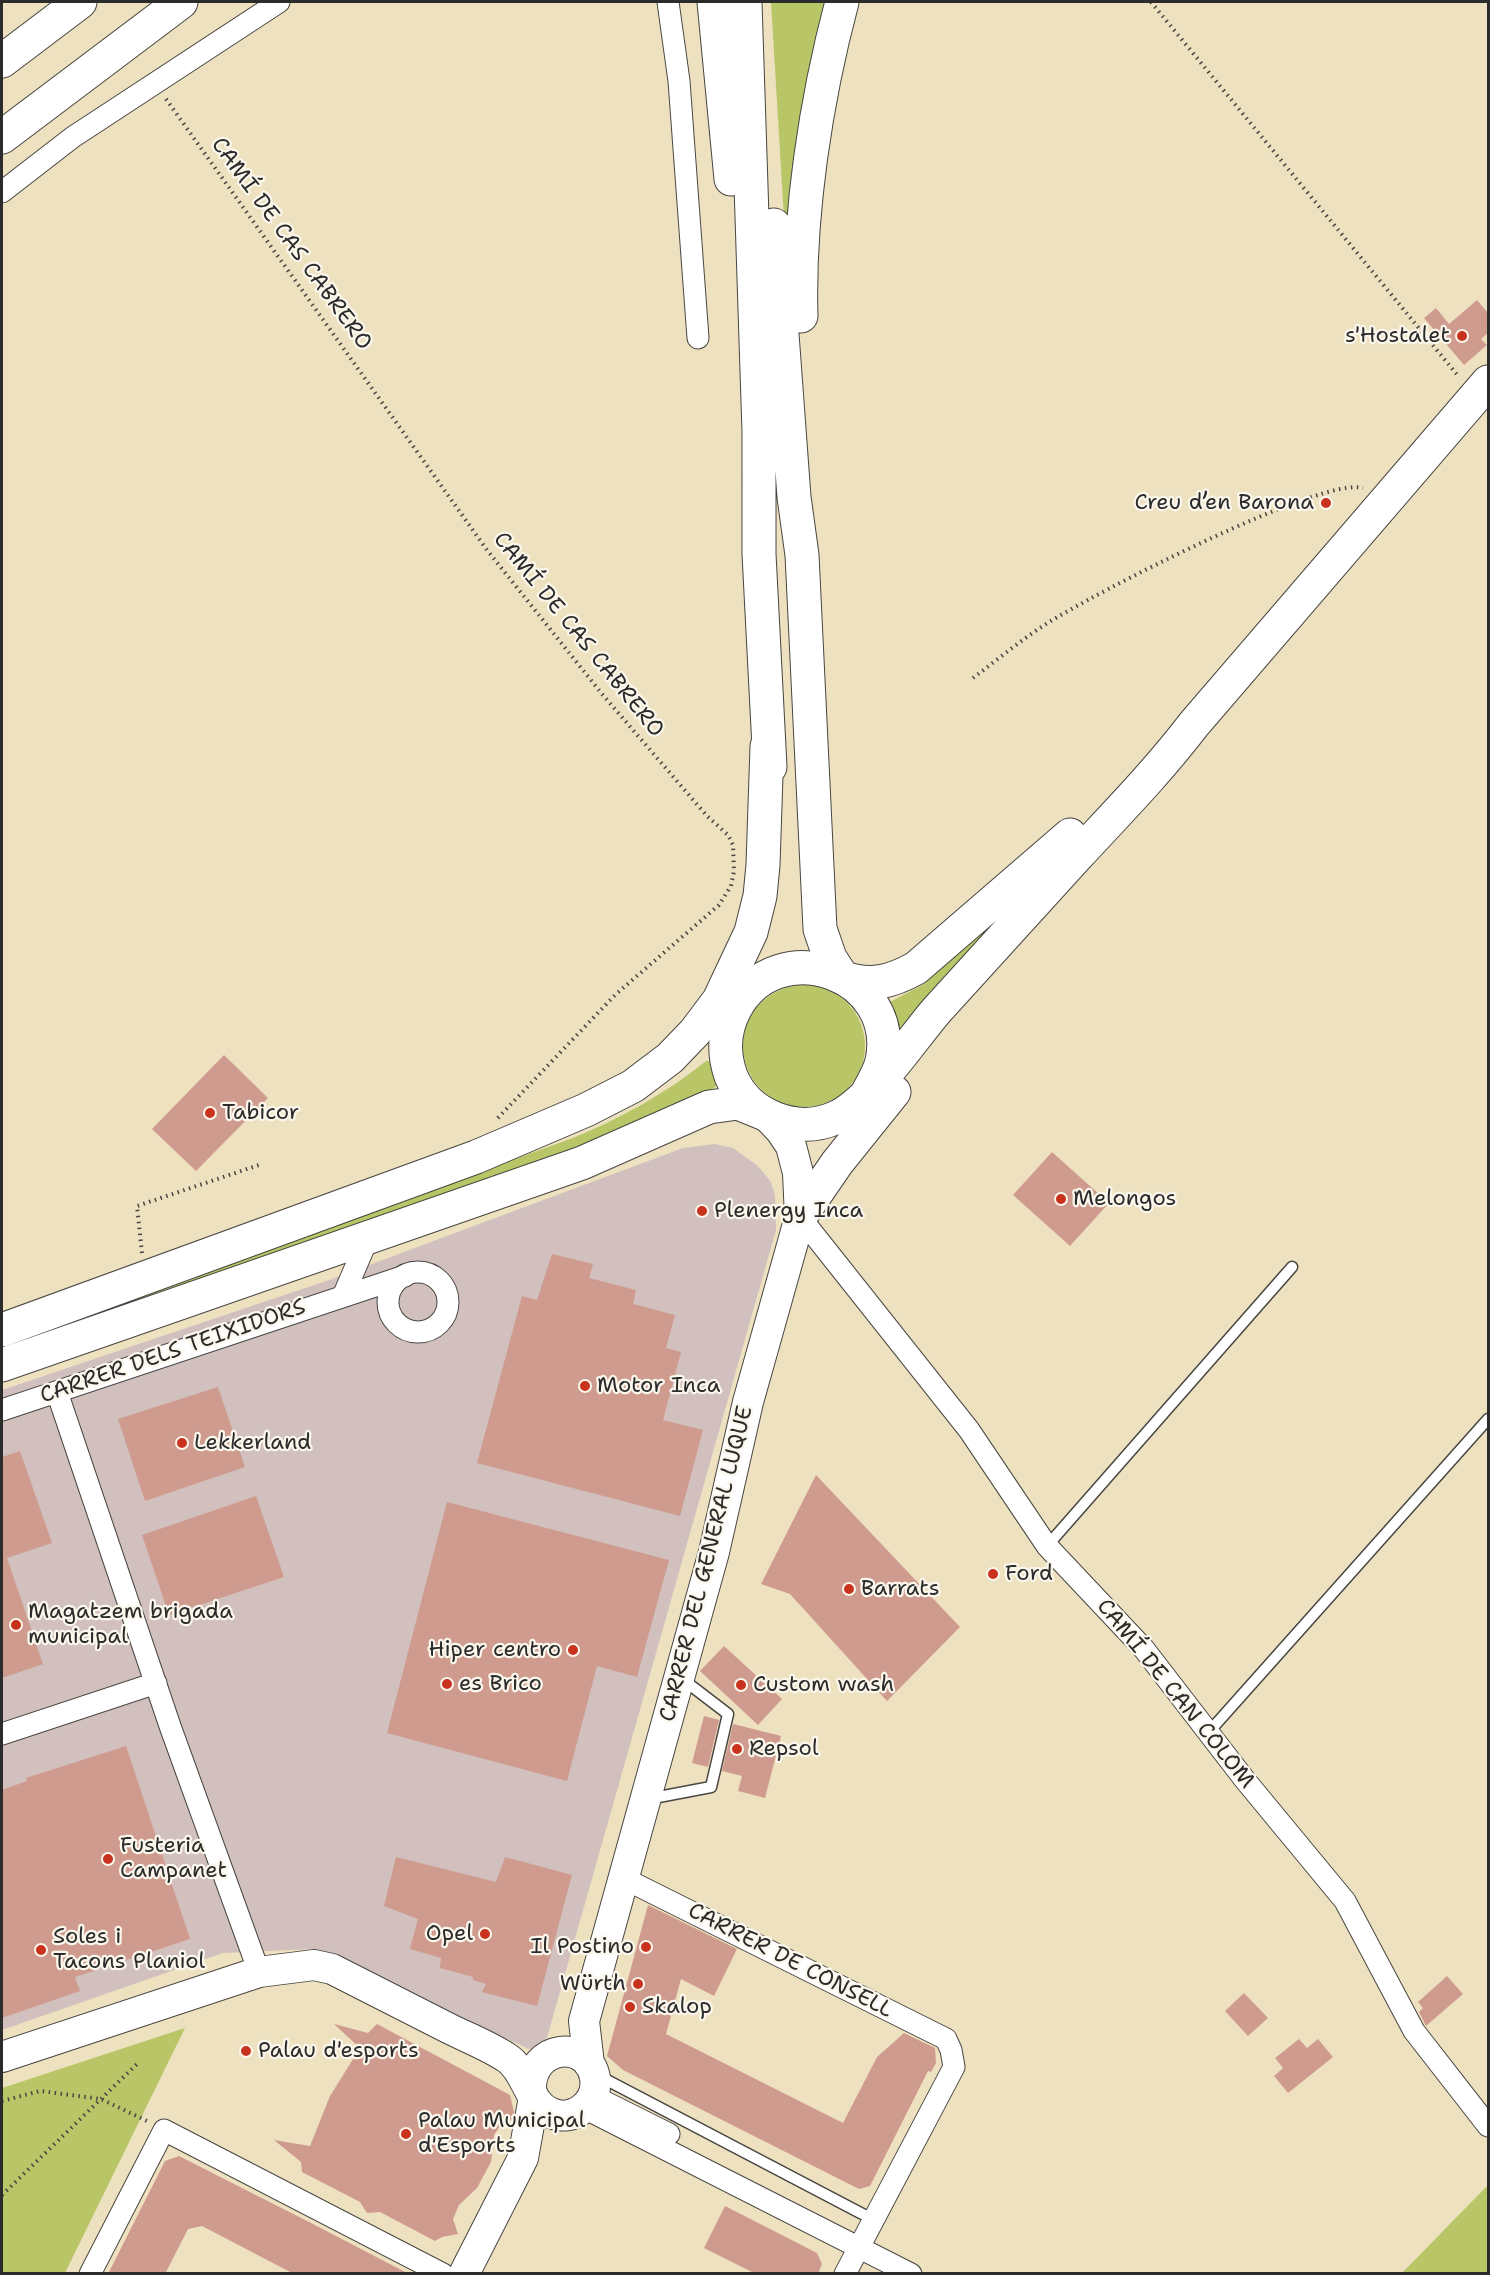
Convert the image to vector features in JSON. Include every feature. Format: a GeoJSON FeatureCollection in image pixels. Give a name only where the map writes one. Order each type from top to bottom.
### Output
{"type":"FeatureCollection","features":[{"type":"Feature","properties":{"kind":"main road"},"geometry":{"type":"LineString","coordinates":[[2,61],[80,2]]}},
{"type":"Feature","properties":{"kind":"main road"},"geometry":{"type":"LineString","coordinates":[[2,137],[181,2]]}},
{"type":"Feature","properties":{"kind":"main road"},"geometry":{"type":"LineString","coordinates":[[714,2],[732,196],[747,432],[759,554]]}},
{"type":"Feature","properties":{"kind":"main road"},"geometry":{"type":"LineString","coordinates":[[476,1157],[586,1110],[633,1086],[670,1058],[695,1032],[719,1000],[751,932],[760,896],[767,746],[759,554],[759,432],[745,2]]}},
{"type":"Feature","properties":{"kind":"main road"},"geometry":{"type":"LineString","coordinates":[[2,1365],[582,1163],[709,1107],[738,1103],[795,1124],[817,1124],[837,1118],[865,1097],[881,1065],[882,1030],[868,999],[843,978],[830,958],[820,929],[802,555],[794,497],[778,290],[761,2]]}},
{"type":"Feature","properties":{"kind":"main road"},"geometry":{"type":"LineString","coordinates":[[802,555],[805,500],[801,245],[812,156],[842,2]]}},
{"type":"Feature","properties":{"kind":"main road"},"geometry":{"type":"LineString","coordinates":[[800,1217],[824,1156],[865,1097],[914,1036],[1158,772],[1194,724],[1482,389]]}},
{"type":"Feature","properties":{"kind":"main road"},"geometry":{"type":"LineString","coordinates":[[2,1330],[476,1157],[560,1131],[626,1105],[689,1060],[709,1042],[741,1001],[764,978],[786,969],[811,967],[843,978],[875,984],[901,976],[916,968],[1049,855],[1147,760],[1194,724]]}},
{"type":"Feature","properties":{"kind":"main road"},"geometry":{"type":"LineString","coordinates":[[765,1114],[741,1093],[727,1063],[725,1041],[741,1001],[764,955],[774,914],[775,801],[767,746]]}},
{"type":"Feature","properties":{"kind":"main road"},"geometry":{"type":"LineString","coordinates":[[800,1217],[867,1125],[1001,960],[1137,808],[1158,772]]}},
{"type":"Feature","properties":{"kind":"main road","name":"CARRER DEL GENERAL LUQUE"},"geometry":{"type":"LineString","coordinates":[[586,2091],[584,2020],[714,1552],[761,1351],[800,1217],[798,1173],[791,1146],[765,1114]]}},
{"type":"Feature","properties":{"kind":"main road"},"geometry":{"type":"LineString","coordinates":[[2,2057],[259,1972],[314,1965],[332,1969],[509,2059],[538,2104],[552,2114],[586,2091]]}},
{"type":"Feature","properties":{"kind":"main road"},"geometry":{"type":"LineString","coordinates":[[523,2158],[533,2071],[584,2020]]}},
{"type":"Feature","properties":{"kind":"main road"},"geometry":{"type":"LineString","coordinates":[[509,2059],[571,2052],[586,2091]]}},
{"type":"Feature","properties":{"kind":"main road"},"geometry":{"type":"LineString","coordinates":[[464,2274],[523,2158],[586,2091]]}},
{"type":"Feature","properties":{"kind":"street"},"geometry":{"type":"LineString","coordinates":[[2,192],[73,137],[279,2]]}},
{"type":"Feature","properties":{"kind":"street"},"geometry":{"type":"LineString","coordinates":[[668,2],[679,81],[698,338]]}},
{"type":"Feature","properties":{"kind":"street","name":"CAMÍ DE CAN COLOM"},"geometry":{"type":"LineString","coordinates":[[800,1217],[969,1430],[1047,1546],[1144,1649],[1344,1901],[1414,2031],[1488,2126]]}},
{"type":"Feature","properties":{"kind":"street"},"geometry":{"type":"LineString","coordinates":[[368,1238],[344,1294],[355,1293],[375,1300],[392,1317],[406,1330],[425,1332],[442,1321],[447,1312],[446,1292],[434,1276],[424,1273],[405,1276],[397,1282],[388,1299],[392,1317]]}},
{"type":"Feature","properties":{"kind":"street","name":"CARRER DELS TEIXIDORS"},"geometry":{"type":"LineString","coordinates":[[2,1410],[344,1294],[405,1276]]}},
{"type":"Feature","properties":{"kind":"street"},"geometry":{"type":"LineString","coordinates":[[57,1392],[156,1683],[259,1972]]}},
{"type":"Feature","properties":{"kind":"street"},"geometry":{"type":"LineString","coordinates":[[2,1734],[156,1683]]}},
{"type":"Feature","properties":{"kind":"street","name":"CARRER DE CONSELL"},"geometry":{"type":"LineString","coordinates":[[623,1878],[945,2039],[951,2050],[954,2067],[872,2219]]}},
{"type":"Feature","properties":{"kind":"street"},"geometry":{"type":"LineString","coordinates":[[586,2091],[858,2247],[911,2274]]}},
{"type":"Feature","properties":{"kind":"street"},"geometry":{"type":"LineString","coordinates":[[90,2274],[164,2130],[443,2274]]}},
{"type":"Feature","properties":{"kind":"street"},"geometry":{"type":"LineString","coordinates":[[845,2274],[872,2219]]}},
{"type":"Feature","properties":{"kind":"lane"},"geometry":{"type":"LineString","coordinates":[[1047,1546],[1292,1267]]}},
{"type":"Feature","properties":{"kind":"lane"},"geometry":{"type":"LineString","coordinates":[[1208,1732],[1488,1419]]}},
{"type":"Feature","properties":{"kind":"lane"},"geometry":{"type":"LineString","coordinates":[[645,1799],[711,1786],[728,1714],[680,1677]]}},
{"type":"Feature","properties":{"kind":"lane"},"geometry":{"type":"LineString","coordinates":[[586,2091],[872,2219]]}},
{"type":"Feature","properties":{"kind":"path"},"geometry":{"type":"LineString","coordinates":[[1151,2],[1482,389]]}},
{"type":"Feature","properties":{"kind":"path","name":"CAMÍ DE CAS CABRERO"},"geometry":{"type":"LineString","coordinates":[[155,84],[488,550],[602,694],[706,816],[728,836],[733,845],[734,865],[730,886],[718,905],[615,995],[493,1123]]}},
{"type":"Feature","properties":{"kind":"path"},"geometry":{"type":"LineString","coordinates":[[972,678],[1047,623],[1222,532],[1339,488],[1357,486],[1385,500]]}},
{"type":"Feature","properties":{"kind":"path"},"geometry":{"type":"LineString","coordinates":[[145,1278],[137,1206],[262,1164]]}},
{"type":"Feature","properties":{"kind":"path"},"geometry":{"type":"LineString","coordinates":[[2,2195],[140,2062]]}},
{"type":"Feature","properties":{"kind":"path"},"geometry":{"type":"LineString","coordinates":[[2,2101],[40,2091],[101,2099],[164,2130]]}},
{"type":"Feature","properties":{"kind":"shaded area"},"geometry":{"type":"Polygon","coordinates":[[[715,1144],[733,1148],[758,1166],[771,1182],[775,1196],[776,1230],[542,2055],[312,1949],[223,1953],[2,2030],[2,1390],[329,1280],[683,1148],[715,1144]]]}},
{"type":"Feature","properties":{"kind":"green space"},"geometry":{"type":"Polygon","coordinates":[[[771,2],[830,2],[786,252],[771,2]]]}},
{"type":"Feature","properties":{"kind":"green space"},"geometry":{"type":"Polygon","coordinates":[[[1010,908],[899,1035],[890,1002],[924,984],[1010,908]]]}},
{"type":"Feature","properties":{"kind":"green space"},"geometry":{"type":"Polygon","coordinates":[[[804,985],[827,989],[847,1003],[861,1023],[865,1046],[861,1069],[847,1089],[827,1103],[804,1107],[781,1103],[761,1089],[747,1069],[743,1046],[747,1023],[761,1003],[781,989],[804,985]]]}},
{"type":"Feature","properties":{"kind":"green space"},"geometry":{"type":"Polygon","coordinates":[[[706,1061],[711,1061],[717,1085],[714,1088],[584,1148],[2,1350],[2,1344],[573,1138],[642,1104],[675,1084],[706,1061]]]}},
{"type":"Feature","properties":{"kind":"green space"},"geometry":{"type":"Polygon","coordinates":[[[185,2028],[65,2273],[2,2273],[2,2088],[185,2028]]]}},
{"type":"Feature","properties":{"kind":"green space"},"geometry":{"type":"Polygon","coordinates":[[[1488,2185],[1488,2273],[1402,2273],[1488,2185]]]}},
{"type":"Feature","properties":{"kind":"building","name":"s'Hostalet"},"geometry":{"type":"Polygon","coordinates":[[[1477,300],[1488,313],[1488,333],[1481,339],[1487,345],[1464,365],[1424,318],[1436,308],[1449,324],[1477,300]]]}},
{"type":"Feature","properties":{"kind":"building","name":"Tabicor"},"geometry":{"type":"Polygon","coordinates":[[[224,1055],[268,1098],[196,1171],[152,1129],[224,1055]]]}},
{"type":"Feature","properties":{"kind":"building","name":"Melongos"},"geometry":{"type":"Polygon","coordinates":[[[1052,1152],[1109,1203],[1070,1246],[1013,1195],[1052,1152]]]}},
{"type":"Feature","properties":{"kind":"building","name":"Motor Inca"},"geometry":{"type":"Polygon","coordinates":[[[552,1254],[593,1264],[589,1278],[636,1290],[633,1304],[675,1315],[666,1348],[681,1352],[663,1420],[703,1430],[680,1516],[477,1463],[522,1296],[537,1300],[552,1254]]]}},
{"type":"Feature","properties":{"kind":"building","name":"Lekkerland"},"geometry":{"type":"Polygon","coordinates":[[[218,1387],[245,1467],[145,1501],[118,1419],[218,1387]]]}},
{"type":"Feature","properties":{"kind":"building"},"geometry":{"type":"Polygon","coordinates":[[[20,1451],[52,1543],[7,1558],[43,1664],[2,1678],[2,1457],[20,1451]]]}},
{"type":"Feature","properties":{"kind":"building","name":"Barrats"},"geometry":{"type":"Polygon","coordinates":[[[816,1475],[960,1627],[887,1701],[790,1594],[761,1584],[816,1475]]]}},
{"type":"Feature","properties":{"kind":"building"},"geometry":{"type":"Polygon","coordinates":[[[256,1496],[284,1577],[169,1615],[142,1535],[256,1496]]]}},
{"type":"Feature","properties":{"kind":"building","name":"Hiper centro"},"geometry":{"type":"Polygon","coordinates":[[[447,1502],[669,1560],[637,1677],[597,1666],[567,1781],[387,1733],[447,1502]]]}},
{"type":"Feature","properties":{"kind":"building","name":"Custom wash"},"geometry":{"type":"Polygon","coordinates":[[[724,1646],[782,1699],[758,1725],[700,1671],[724,1646]]]}},
{"type":"Feature","properties":{"kind":"building"},"geometry":{"type":"Polygon","coordinates":[[[704,1716],[719,1720],[708,1767],[692,1763],[704,1716]]]}},
{"type":"Feature","properties":{"kind":"building","name":"Repsol"},"geometry":{"type":"Polygon","coordinates":[[[733,1724],[781,1736],[765,1798],[738,1791],[742,1776],[722,1771],[733,1724]]]}},
{"type":"Feature","properties":{"kind":"building","name":"Fusteria Campanet"},"geometry":{"type":"Polygon","coordinates":[[[126,1746],[190,1939],[75,1977],[80,1991],[2,2018],[2,1790],[27,1781],[26,1778],[126,1746]]]}},
{"type":"Feature","properties":{"kind":"building","name":"Opel"},"geometry":{"type":"Polygon","coordinates":[[[396,1857],[496,1882],[505,1857],[572,1875],[537,2006],[482,1992],[486,1984],[473,1980],[473,1977],[440,1968],[441,1958],[410,1949],[418,1919],[384,1906],[396,1857]]]}},
{"type":"Feature","properties":{"kind":"building"},"geometry":{"type":"Polygon","coordinates":[[[648,1905],[737,1949],[714,1996],[681,1979],[666,2034],[843,2123],[877,2057],[904,2033],[935,2048],[936,2063],[931,2072],[928,2071],[870,2186],[859,2189],[623,2070],[607,2056],[648,1905]]]}},
{"type":"Feature","properties":{"kind":"building"},"geometry":{"type":"Polygon","coordinates":[[[1447,1976],[1463,1994],[1426,2026],[1419,2012],[1423,2008],[1418,2002],[1447,1976]]]}},
{"type":"Feature","properties":{"kind":"building"},"geometry":{"type":"Polygon","coordinates":[[[1244,1993],[1268,2018],[1248,2036],[1225,2011],[1244,1993]]]}},
{"type":"Feature","properties":{"kind":"building","name":"Palau Municipal d'Esports"},"geometry":{"type":"Polygon","coordinates":[[[334,2024],[368,2033],[377,2024],[510,2095],[514,2112],[512,2120],[502,2123],[494,2135],[491,2162],[477,2188],[459,2205],[453,2219],[458,2234],[435,2241],[380,2212],[367,2213],[360,2202],[302,2172],[301,2162],[274,2140],[310,2146],[330,2096],[360,2048],[334,2024]]]}},
{"type":"Feature","properties":{"kind":"building"},"geometry":{"type":"Polygon","coordinates":[[[1299,2039],[1307,2048],[1318,2039],[1333,2057],[1288,2093],[1274,2076],[1283,2068],[1275,2058],[1299,2039]]]}},
{"type":"Feature","properties":{"kind":"building"},"geometry":{"type":"Polygon","coordinates":[[[179,2156],[409,2274],[294,2274],[202,2226],[188,2229],[165,2274],[108,2274],[165,2161],[179,2156]]]}},
{"type":"Feature","properties":{"kind":"building"},"geometry":{"type":"Polygon","coordinates":[[[725,2206],[817,2253],[822,2264],[818,2274],[756,2274],[704,2248],[725,2206]]]}},
{"type":"Feature","properties":{"kind":"place","name":"s'Hostalet"},"geometry":{"type":"Point","coordinates":[1462,336]}},
{"type":"Feature","properties":{"kind":"place","name":"Creu d’en Barona"},"geometry":{"type":"Point","coordinates":[1326,503]}},
{"type":"Feature","properties":{"kind":"place","name":"Tabicor"},"geometry":{"type":"Point","coordinates":[210,1113]}},
{"type":"Feature","properties":{"kind":"place","name":"Melongos"},"geometry":{"type":"Point","coordinates":[1061,1199]}},
{"type":"Feature","properties":{"kind":"place","name":"Plenergy Inca"},"geometry":{"type":"Point","coordinates":[702,1211]}},
{"type":"Feature","properties":{"kind":"place","name":"Motor Inca"},"geometry":{"type":"Point","coordinates":[585,1386]}},
{"type":"Feature","properties":{"kind":"place","name":"Lekkerland"},"geometry":{"type":"Point","coordinates":[182,1443]}},
{"type":"Feature","properties":{"kind":"place","name":"Ford"},"geometry":{"type":"Point","coordinates":[993,1574]}},
{"type":"Feature","properties":{"kind":"place","name":"Barrats"},"geometry":{"type":"Point","coordinates":[849,1589]}},
{"type":"Feature","properties":{"kind":"place","name":"Magatzem brigada municipal"},"geometry":{"type":"Point","coordinates":[16,1625]}},
{"type":"Feature","properties":{"kind":"place","name":"Hiper centro"},"geometry":{"type":"Point","coordinates":[573,1650]}},
{"type":"Feature","properties":{"kind":"place","name":"es Brico"},"geometry":{"type":"Point","coordinates":[447,1684]}},
{"type":"Feature","properties":{"kind":"place","name":"Custom wash"},"geometry":{"type":"Point","coordinates":[741,1685]}},
{"type":"Feature","properties":{"kind":"place","name":"Repsol"},"geometry":{"type":"Point","coordinates":[737,1749]}},
{"type":"Feature","properties":{"kind":"place","name":"Fusteria Campanet"},"geometry":{"type":"Point","coordinates":[108,1859]}},
{"type":"Feature","properties":{"kind":"place","name":"Opel"},"geometry":{"type":"Point","coordinates":[485,1934]}},
{"type":"Feature","properties":{"kind":"place","name":"Il Postino"},"geometry":{"type":"Point","coordinates":[646,1947]}},
{"type":"Feature","properties":{"kind":"place","name":"Soles i Tacons Planiol"},"geometry":{"type":"Point","coordinates":[41,1950]}},
{"type":"Feature","properties":{"kind":"place","name":"Würth"},"geometry":{"type":"Point","coordinates":[638,1984]}},
{"type":"Feature","properties":{"kind":"place","name":"Skalop"},"geometry":{"type":"Point","coordinates":[630,2007]}},
{"type":"Feature","properties":{"kind":"place","name":"Palau d'esports"},"geometry":{"type":"Point","coordinates":[246,2051]}},
{"type":"Feature","properties":{"kind":"place","name":"Palau Municipal d'Esports"},"geometry":{"type":"Point","coordinates":[406,2134]}}]}
